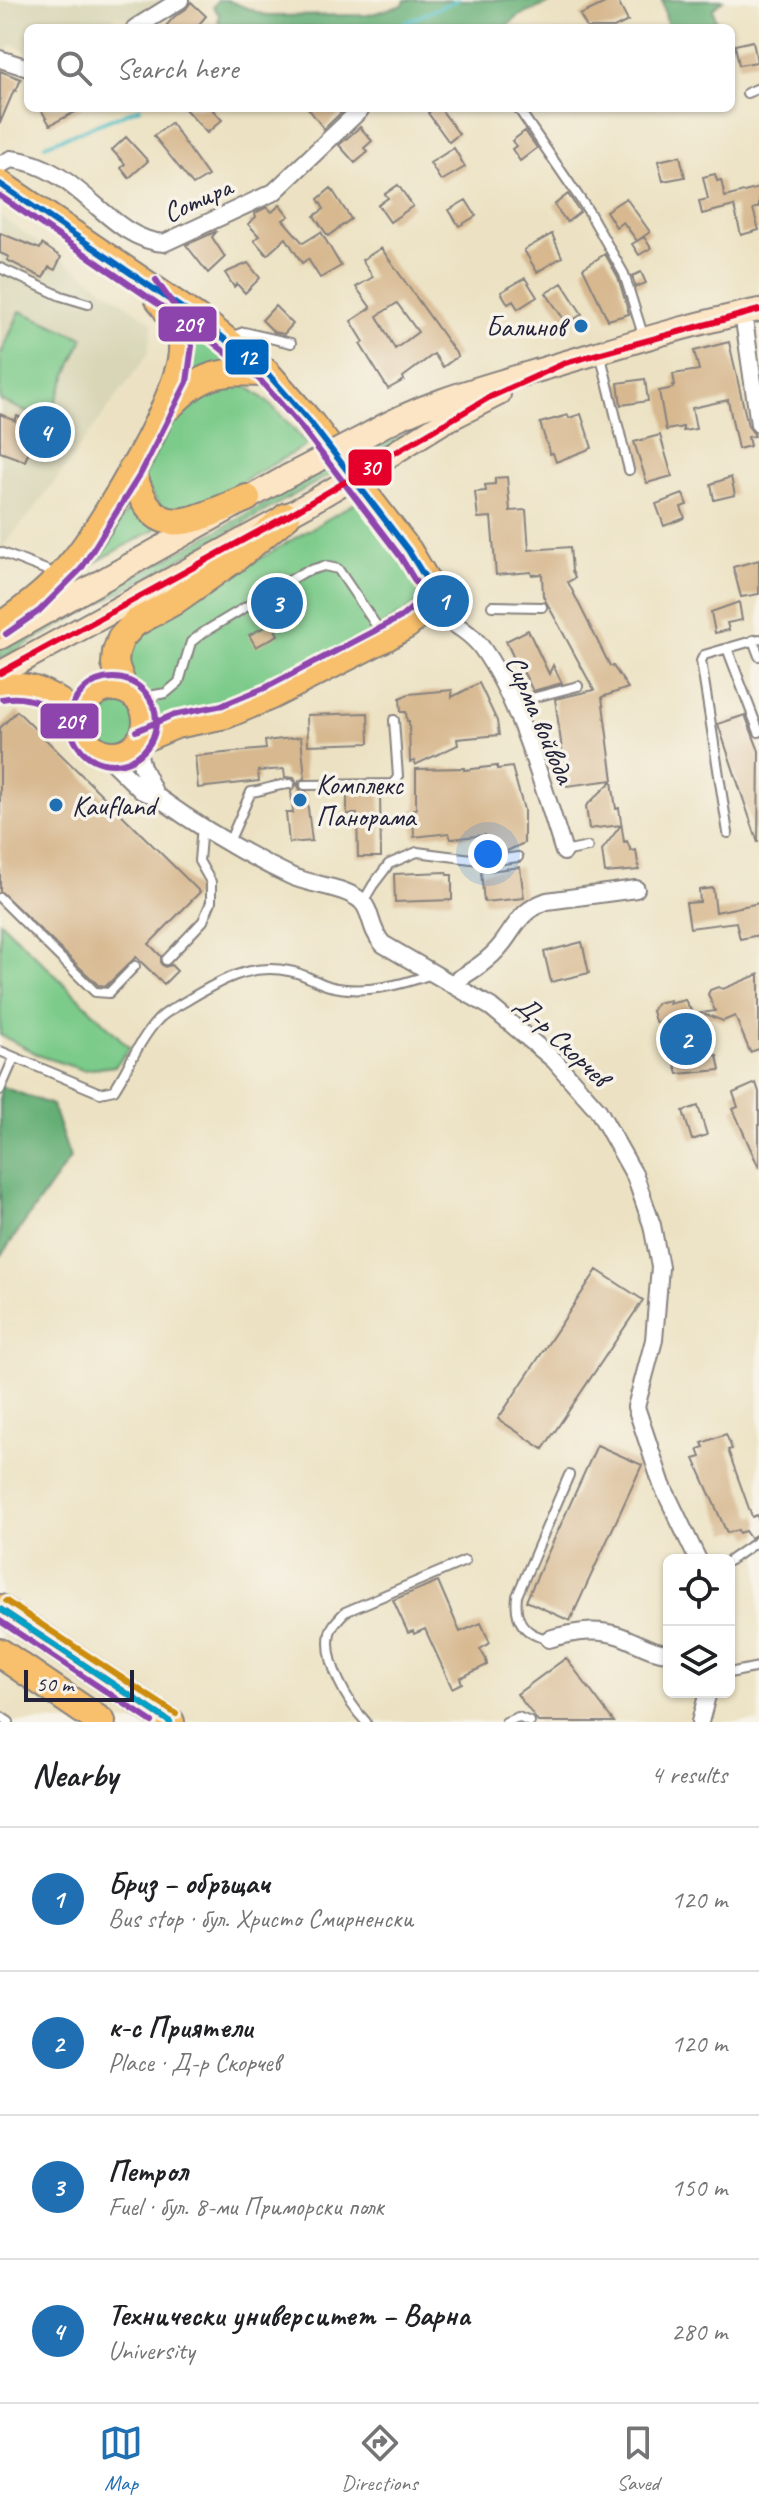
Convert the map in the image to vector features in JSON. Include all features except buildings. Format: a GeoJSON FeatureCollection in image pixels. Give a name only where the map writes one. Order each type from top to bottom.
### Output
{"type":"FeatureCollection","features":[{"type":"Feature","properties":{"kind":"highway"},"geometry":{"type":"LineString","coordinates":[[0,1609],[170,1722]]}},
{"type":"Feature","properties":{"kind":"highway"},"geometry":{"type":"LineString","coordinates":[[0,1653],[101,1722]]}},
{"type":"Feature","properties":{"kind":"main road"},"geometry":{"type":"LineString","coordinates":[[0,184],[218,333],[267,373],[310,422],[408,550],[430,587],[427,608],[407,625],[271,696],[226,715],[163,729],[123,753],[103,753],[85,739],[80,718],[83,705],[92,695],[104,689],[135,698],[160,718],[196,720]]}},
{"type":"Feature","properties":{"kind":"main road"},"geometry":{"type":"LineString","coordinates":[[151,288],[176,326],[187,380]]}},
{"type":"Feature","properties":{"kind":"main road"},"geometry":{"type":"LineString","coordinates":[[0,638],[247,498],[415,411],[488,385],[644,339],[751,312]]}},
{"type":"Feature","properties":{"kind":"main road"},"geometry":{"type":"LineString","coordinates":[[0,626],[33,603],[73,563],[98,526],[160,417],[218,333]]}},
{"type":"Feature","properties":{"kind":"main road"},"geometry":{"type":"LineString","coordinates":[[0,673],[298,510],[490,397],[565,363]]}},
{"type":"Feature","properties":{"kind":"main road"},"geometry":{"type":"LineString","coordinates":[[187,380],[232,371],[267,373]]}},
{"type":"Feature","properties":{"kind":"main road"},"geometry":{"type":"LineString","coordinates":[[132,468],[139,495],[148,508],[167,522],[190,521],[247,498]]}},
{"type":"Feature","properties":{"kind":"main road"},"geometry":{"type":"LineString","coordinates":[[138,743],[147,724],[115,664],[121,638],[135,623],[198,584],[298,510]]}},
{"type":"Feature","properties":{"kind":"main road"},"geometry":{"type":"LineString","coordinates":[[0,689],[40,691],[80,718]]}},
{"type":"Feature","properties":{"kind":"street"},"geometry":{"type":"LineString","coordinates":[[141,24],[180,0]]}},
{"type":"Feature","properties":{"kind":"street"},"geometry":{"type":"LineString","coordinates":[[0,59],[24,67]]}},
{"type":"Feature","properties":{"kind":"street","name":"Сотира"},"geometry":{"type":"LineString","coordinates":[[0,165],[11,159],[43,166],[65,178],[135,235],[151,242],[164,243],[274,192],[358,112]]}},
{"type":"Feature","properties":{"kind":"street"},"geometry":{"type":"LineString","coordinates":[[751,312],[759,424]]}},
{"type":"Feature","properties":{"kind":"street","name":"Сирма войвода"},"geometry":{"type":"LineString","coordinates":[[427,608],[481,646],[512,704],[564,852]]}},
{"type":"Feature","properties":{"kind":"street"},"geometry":{"type":"LineString","coordinates":[[138,743],[142,767],[156,796]]}},
{"type":"Feature","properties":{"kind":"street"},"geometry":{"type":"LineString","coordinates":[[103,753],[142,791],[156,796],[229,842],[294,877],[363,902]]}},
{"type":"Feature","properties":{"kind":"street"},"geometry":{"type":"LineString","coordinates":[[452,983],[478,967],[502,944],[517,920],[534,906],[547,901],[636,889]]}},
{"type":"Feature","properties":{"kind":"street","name":"Д-р Скорчев"},"geometry":{"type":"LineString","coordinates":[[363,902],[373,933],[383,944],[491,1007],[554,1060],[598,1110],[635,1176],[652,1225],[660,1267],[654,1340],[636,1407],[662,1485],[695,1554]]}},
{"type":"Feature","properties":{"kind":"street"},"geometry":{"type":"LineString","coordinates":[[549,1639],[570,1633],[603,1631],[652,1651],[663,1652]]}},
{"type":"Feature","properties":{"kind":"street"},"geometry":{"type":"LineString","coordinates":[[700,1722],[706,1698]]}},
{"type":"Feature","properties":{"kind":"lane"},"geometry":{"type":"LineString","coordinates":[[747,93],[759,88]]}},
{"type":"Feature","properties":{"kind":"lane"},"geometry":{"type":"LineString","coordinates":[[521,112],[589,212],[624,274],[644,339]]}},
{"type":"Feature","properties":{"kind":"lane"},"geometry":{"type":"LineString","coordinates":[[0,268],[61,296],[88,304]]}},
{"type":"Feature","properties":{"kind":"lane"},"geometry":{"type":"LineString","coordinates":[[218,333],[244,332],[291,343]]}},
{"type":"Feature","properties":{"kind":"lane"},"geometry":{"type":"LineString","coordinates":[[600,352],[629,470]]}},
{"type":"Feature","properties":{"kind":"lane"},"geometry":{"type":"LineString","coordinates":[[0,552],[61,575]]}},
{"type":"Feature","properties":{"kind":"lane"},"geometry":{"type":"LineString","coordinates":[[135,698],[166,693],[179,682],[191,642],[204,632],[304,572],[324,566],[338,569],[385,638]]}},
{"type":"Feature","properties":{"kind":"lane"},"geometry":{"type":"LineString","coordinates":[[492,606],[542,607]]}},
{"type":"Feature","properties":{"kind":"lane"},"geometry":{"type":"LineString","coordinates":[[728,833],[701,661],[704,655],[756,640],[759,656]]}},
{"type":"Feature","properties":{"kind":"lane"},"geometry":{"type":"LineString","coordinates":[[727,648],[759,732]]}},
{"type":"Feature","properties":{"kind":"lane"},"geometry":{"type":"LineString","coordinates":[[512,704],[578,686]]}},
{"type":"Feature","properties":{"kind":"lane"},"geometry":{"type":"LineString","coordinates":[[305,785],[393,784],[398,777],[394,720]]}},
{"type":"Feature","properties":{"kind":"lane"},"geometry":{"type":"LineString","coordinates":[[229,842],[251,792],[262,791],[271,785],[290,784]]}},
{"type":"Feature","properties":{"kind":"lane"},"geometry":{"type":"LineString","coordinates":[[166,960],[203,921],[211,902],[211,882],[199,861],[202,825]]}},
{"type":"Feature","properties":{"kind":"lane","name":"Сирма войвода"},"geometry":{"type":"LineString","coordinates":[[564,852],[588,847]]}},
{"type":"Feature","properties":{"kind":"lane"},"geometry":{"type":"LineString","coordinates":[[363,902],[389,864],[417,852],[487,861],[518,857]]}},
{"type":"Feature","properties":{"kind":"lane"},"geometry":{"type":"LineString","coordinates":[[0,898],[95,992],[109,993],[135,966]]}},
{"type":"Feature","properties":{"kind":"lane"},"geometry":{"type":"LineString","coordinates":[[0,1051],[100,1093],[114,1090],[158,1018],[220,981],[248,970],[272,968],[294,971],[330,986],[358,989],[399,986],[433,974]]}},
{"type":"Feature","properties":{"kind":"lane"},"geometry":{"type":"LineString","coordinates":[[0,1090],[14,1058]]}},
{"type":"Feature","properties":{"kind":"lane"},"geometry":{"type":"LineString","coordinates":[[549,1639],[534,1636],[525,1628],[515,1610],[517,1596],[569,1475]]}},
{"type":"Feature","properties":{"kind":"lane"},"geometry":{"type":"LineString","coordinates":[[735,1557],[759,1540]]}},
{"type":"Feature","properties":{"kind":"lane"},"geometry":{"type":"LineString","coordinates":[[366,1722],[341,1689],[330,1633],[337,1620],[345,1612],[465,1561]]}},
{"type":"Feature","properties":{"kind":"lane"},"geometry":{"type":"LineString","coordinates":[[735,1672],[759,1667]]}},
{"type":"Feature","properties":{"kind":"lane"},"geometry":{"type":"LineString","coordinates":[[0,1716],[9,1722]]}},
{"type":"Feature","properties":{"kind":"lane"},"geometry":{"type":"LineString","coordinates":[[506,1722],[518,1717],[530,1722]]}},
{"type":"Feature","properties":{"kind":"shaded area"},"geometry":{"type":"Polygon","coordinates":[[[0,0],[164,0],[134,20],[118,15],[103,24],[24,24],[24,50],[13,44],[2,53],[0,0]]]}},
{"type":"Feature","properties":{"kind":"shaded area"},"geometry":{"type":"Polygon","coordinates":[[[0,216],[153,323],[148,354],[33,511],[0,549],[0,216]]]}},
{"type":"Feature","properties":{"kind":"green space"},"geometry":{"type":"Polygon","coordinates":[[[218,0],[227,0],[267,16],[368,15],[403,5],[405,0],[556,0],[517,17],[509,24],[218,24],[219,14],[213,7],[218,0]]]}},
{"type":"Feature","properties":{"kind":"green space"},"geometry":{"type":"Polygon","coordinates":[[[662,0],[723,0],[713,9],[717,24],[667,24],[662,0]]]}},
{"type":"Feature","properties":{"kind":"green space"},"geometry":{"type":"Polygon","coordinates":[[[20,311],[83,338],[47,421],[0,400],[0,356],[20,311]]]}},
{"type":"Feature","properties":{"kind":"green space"},"geometry":{"type":"Polygon","coordinates":[[[176,326],[211,328],[267,373],[188,387],[176,326]]]}},
{"type":"Feature","properties":{"kind":"green space"},"geometry":{"type":"Polygon","coordinates":[[[227,377],[261,397],[307,445],[195,508],[165,514],[142,479],[177,412],[227,377]]]}},
{"type":"Feature","properties":{"kind":"green space"},"geometry":{"type":"Polygon","coordinates":[[[401,436],[406,439],[326,477],[0,659],[0,652],[323,472],[401,436]]]}},
{"type":"Feature","properties":{"kind":"green space"},"geometry":{"type":"Polygon","coordinates":[[[367,496],[430,595],[271,696],[160,718],[144,708],[143,731],[131,747],[112,753],[90,745],[82,728],[83,710],[93,696],[110,688],[116,652],[236,558],[252,563],[367,496]]]}},
{"type":"Feature","properties":{"kind":"green space"},"geometry":{"type":"Polygon","coordinates":[[[133,503],[156,529],[90,565],[133,503]]]}},
{"type":"Feature","properties":{"kind":"green space"},"geometry":{"type":"Polygon","coordinates":[[[0,921],[130,1048],[115,1066],[83,1070],[43,1057],[0,1035],[0,921]]]}},
{"type":"Feature","properties":{"kind":"green space"},"geometry":{"type":"Polygon","coordinates":[[[0,1086],[52,1105],[70,1158],[0,1257],[0,1086]]]}},
{"type":"Feature","properties":{"kind":"waterway"},"geometry":{"type":"LineString","coordinates":[[402,24],[457,0]]}},
{"type":"Feature","properties":{"kind":"waterway"},"geometry":{"type":"LineString","coordinates":[[45,145],[130,112]]}},
{"type":"Feature","properties":{"kind":"transit line","name":"12"},"geometry":{"type":"LineString","coordinates":[[0,184],[211,328],[267,373],[310,422],[408,550],[426,579],[430,595]]}},
{"type":"Feature","properties":{"kind":"transit line","name":"209"},"geometry":{"type":"LineString","coordinates":[[0,196],[205,336],[260,380],[302,428],[400,556],[420,589],[418,603],[401,617],[267,687],[223,705],[173,715],[136,731]]}},
{"type":"Feature","properties":{"kind":"transit line","name":"209"},"geometry":{"type":"LineString","coordinates":[[6,634],[39,611],[81,569],[141,473],[187,382],[192,346],[186,323],[156,280]]}},
{"type":"Feature","properties":{"kind":"transit line","name":"30"},"geometry":{"type":"LineString","coordinates":[[0,673],[287,516],[490,397],[565,363],[759,310]]}},
{"type":"Feature","properties":{"kind":"transit line","name":"209"},"geometry":{"type":"LineString","coordinates":[[113,678],[130,681],[144,690],[153,704],[156,721],[153,738],[144,752],[130,761],[113,764],[96,761],[82,752],[73,738],[70,721],[73,704],[82,690],[96,681],[113,678]]}},
{"type":"Feature","properties":{"kind":"transit line","name":"209"},"geometry":{"type":"LineString","coordinates":[[2,699],[32,700],[74,726]]}},
{"type":"Feature","properties":{"kind":"transit line"},"geometry":{"type":"LineString","coordinates":[[6,1601],[176,1714]]}},
{"type":"Feature","properties":{"kind":"transit line","name":"30"},"geometry":{"type":"LineString","coordinates":[[0,1609],[170,1722]]}},
{"type":"Feature","properties":{"kind":"transit line"},"geometry":{"type":"LineString","coordinates":[[0,1609],[170,1722]]}},
{"type":"Feature","properties":{"kind":"transit line","name":"209"},"geometry":{"type":"LineString","coordinates":[[0,1621],[152,1722]]}},
{"type":"Feature","properties":{"kind":"place","name":"Балинов"},"geometry":{"type":"Point","coordinates":[581,326]}},
{"type":"Feature","properties":{"kind":"place","name":"Технически университет – Варна"},"geometry":{"type":"Point","coordinates":[45,432]}},
{"type":"Feature","properties":{"kind":"place","name":"Бриз – обръщач"},"geometry":{"type":"Point","coordinates":[443,601]}},
{"type":"Feature","properties":{"kind":"place","name":"Петрол"},"geometry":{"type":"Point","coordinates":[277,603]}},
{"type":"Feature","properties":{"kind":"place","name":"Комплекс Панорама"},"geometry":{"type":"Point","coordinates":[300,800]}},
{"type":"Feature","properties":{"kind":"place","name":"Kaufland"},"geometry":{"type":"Point","coordinates":[56,805]}},
{"type":"Feature","properties":{"kind":"place","name":"к-с Приятели"},"geometry":{"type":"Point","coordinates":[686,1039]}}]}
